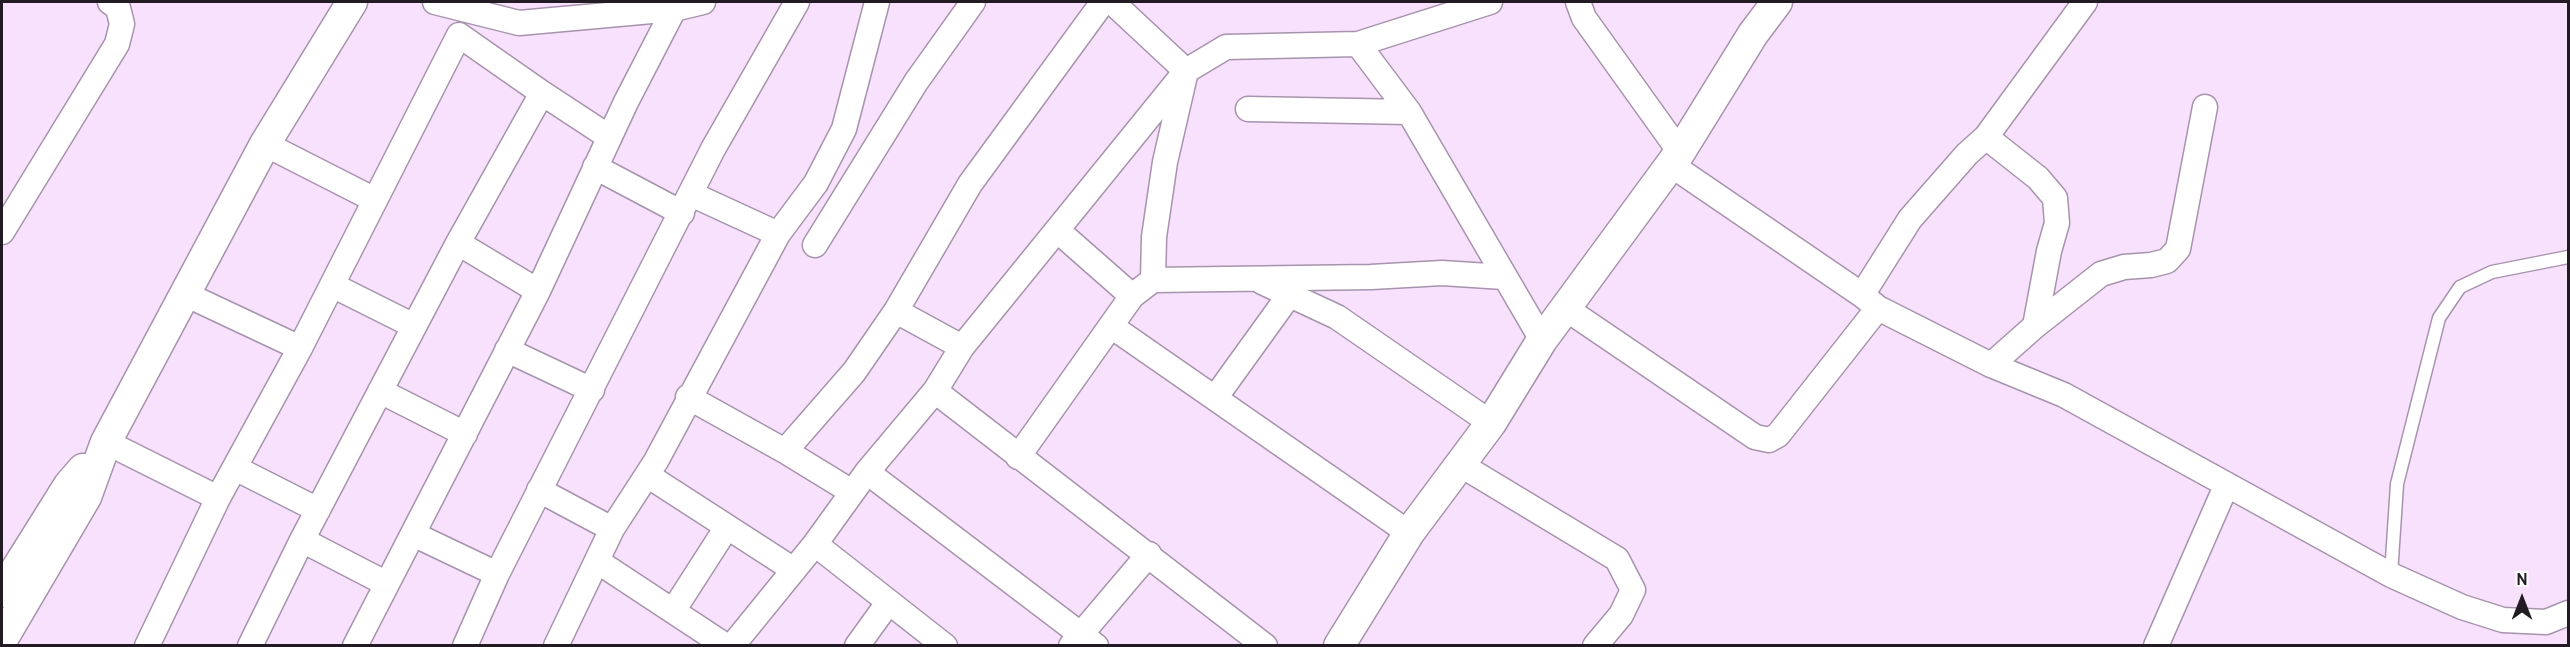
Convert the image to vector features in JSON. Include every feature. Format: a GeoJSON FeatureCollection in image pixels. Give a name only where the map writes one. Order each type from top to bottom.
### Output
{"type":"FeatureCollection","features":[{"type":"Feature","properties":{"kind":"street"},"geometry":{"type":"LineString","coordinates":[[2,232],[117,44],[122,24],[118,8],[110,2]]}},
{"type":"Feature","properties":{"kind":"street"},"geometry":{"type":"LineString","coordinates":[[2,640],[86,497],[106,442],[265,144],[352,2]]}},
{"type":"Feature","properties":{"kind":"street"},"geometry":{"type":"LineString","coordinates":[[437,2],[519,23],[674,9],[703,2]]}},
{"type":"Feature","properties":{"kind":"street"},"geometry":{"type":"LineString","coordinates":[[437,2],[459,35],[609,137]]}},
{"type":"Feature","properties":{"kind":"street"},"geometry":{"type":"LineString","coordinates":[[465,645],[496,574],[592,390],[713,149],[797,2]]}},
{"type":"Feature","properties":{"kind":"street"},"geometry":{"type":"LineString","coordinates":[[556,645],[612,529],[647,475],[778,234],[816,183],[844,129],[877,2]]}},
{"type":"Feature","properties":{"kind":"street"},"geometry":{"type":"LineString","coordinates":[[815,245],[916,82],[973,2]]}},
{"type":"Feature","properties":{"kind":"street"},"geometry":{"type":"LineString","coordinates":[[785,451],[854,372],[896,311],[970,184],[1103,2]]}},
{"type":"Feature","properties":{"kind":"street"},"geometry":{"type":"LineString","coordinates":[[1112,2],[1186,71]]}},
{"type":"Feature","properties":{"kind":"street"},"geometry":{"type":"LineString","coordinates":[[732,645],[815,544],[867,472],[936,391],[962,347],[1186,71],[1226,47],[1358,44],[1490,2]]}},
{"type":"Feature","properties":{"kind":"street"},"geometry":{"type":"LineString","coordinates":[[1578,2],[1584,18],[1675,158],[1870,302],[1991,365],[2064,395],[2391,575],[2462,607],[2503,620],[2546,622],[2568,613]]}},
{"type":"Feature","properties":{"kind":"street"},"geometry":{"type":"LineString","coordinates":[[1338,645],[1409,533],[1491,423],[1542,340],[1675,158],[1753,34],[1776,2]]}},
{"type":"Feature","properties":{"kind":"street"},"geometry":{"type":"LineString","coordinates":[[1565,308],[1755,437],[1769,440],[1778,435],[1870,302],[1910,219],[1967,154],[1986,137],[2085,2]]}},
{"type":"Feature","properties":{"kind":"street"},"geometry":{"type":"LineString","coordinates":[[355,645],[538,291],[609,137],[674,9]]}},
{"type":"Feature","properties":{"kind":"street"},"geometry":{"type":"LineString","coordinates":[[147,645],[218,498],[300,348],[459,35]]}},
{"type":"Feature","properties":{"kind":"street"},"geometry":{"type":"LineString","coordinates":[[1358,44],[1409,112],[1542,340]]}},
{"type":"Feature","properties":{"kind":"street"},"geometry":{"type":"LineString","coordinates":[[1153,280],[1154,237],[1165,162],[1186,71]]}},
{"type":"Feature","properties":{"kind":"street"},"geometry":{"type":"LineString","coordinates":[[250,645],[302,540],[458,243],[542,93]]}},
{"type":"Feature","properties":{"kind":"street"},"geometry":{"type":"LineString","coordinates":[[1991,365],[2035,326],[2101,274],[2124,267],[2167,261],[2178,249],[2205,107]]}},
{"type":"Feature","properties":{"kind":"street"},"geometry":{"type":"LineString","coordinates":[[1248,109],[1409,112]]}},
{"type":"Feature","properties":{"kind":"street"},"geometry":{"type":"LineString","coordinates":[[1986,137],[2038,178],[2055,198],[2057,223],[2049,251],[2035,326]]}},
{"type":"Feature","properties":{"kind":"street"},"geometry":{"type":"LineString","coordinates":[[265,144],[375,200]]}},
{"type":"Feature","properties":{"kind":"street"},"geometry":{"type":"LineString","coordinates":[[595,167],[686,203],[778,234]]}},
{"type":"Feature","properties":{"kind":"street"},"geometry":{"type":"LineString","coordinates":[[1057,230],[1132,296]]}},
{"type":"Feature","properties":{"kind":"street"},"geometry":{"type":"LineString","coordinates":[[458,243],[538,291]]}},
{"type":"Feature","properties":{"kind":"street"},"geometry":{"type":"LineString","coordinates":[[1018,457],[1132,296],[1153,280],[1371,277],[1442,273],[1504,277]]}},
{"type":"Feature","properties":{"kind":"street"},"geometry":{"type":"LineString","coordinates":[[1252,277],[1337,317],[1491,423]]}},
{"type":"Feature","properties":{"kind":"street"},"geometry":{"type":"LineString","coordinates":[[332,285],[414,327]]}},
{"type":"Feature","properties":{"kind":"street"},"geometry":{"type":"LineString","coordinates":[[185,294],[300,348]]}},
{"type":"Feature","properties":{"kind":"street"},"geometry":{"type":"LineString","coordinates":[[1215,398],[1290,294]]}},
{"type":"Feature","properties":{"kind":"street"},"geometry":{"type":"LineString","coordinates":[[896,311],[962,347]]}},
{"type":"Feature","properties":{"kind":"street"},"geometry":{"type":"LineString","coordinates":[[1111,326],[1409,533]]}},
{"type":"Feature","properties":{"kind":"street"},"geometry":{"type":"LineString","coordinates":[[507,350],[592,390]]}},
{"type":"Feature","properties":{"kind":"street"},"geometry":{"type":"LineString","coordinates":[[380,391],[465,434]]}},
{"type":"Feature","properties":{"kind":"street"},"geometry":{"type":"LineString","coordinates":[[936,391],[1018,457],[1149,554],[1264,645]]}},
{"type":"Feature","properties":{"kind":"street"},"geometry":{"type":"LineString","coordinates":[[688,397],[785,451],[852,492]]}},
{"type":"Feature","properties":{"kind":"street"},"geometry":{"type":"LineString","coordinates":[[106,442],[218,498]]}},
{"type":"Feature","properties":{"kind":"street"},"geometry":{"type":"LineString","coordinates":[[2,592],[69,485],[106,442]]}},
{"type":"Feature","properties":{"kind":"street"},"geometry":{"type":"LineString","coordinates":[[1461,465],[1617,559],[1633,590],[1621,615],[1595,645]]}},
{"type":"Feature","properties":{"kind":"street"},"geometry":{"type":"LineString","coordinates":[[235,468],[318,510]]}},
{"type":"Feature","properties":{"kind":"street"},"geometry":{"type":"LineString","coordinates":[[867,472],[1083,642],[1149,554]]}},
{"type":"Feature","properties":{"kind":"street"},"geometry":{"type":"LineString","coordinates":[[647,475],[794,570]]}},
{"type":"Feature","properties":{"kind":"street"},"geometry":{"type":"LineString","coordinates":[[2156,645],[2226,486]]}},
{"type":"Feature","properties":{"kind":"street"},"geometry":{"type":"LineString","coordinates":[[539,490],[612,529]]}},
{"type":"Feature","properties":{"kind":"street"},"geometry":{"type":"LineString","coordinates":[[673,611],[727,527]]}},
{"type":"Feature","properties":{"kind":"street"},"geometry":{"type":"LineString","coordinates":[[413,534],[496,574]]}},
{"type":"Feature","properties":{"kind":"street"},"geometry":{"type":"LineString","coordinates":[[302,540],[387,584]]}},
{"type":"Feature","properties":{"kind":"street"},"geometry":{"type":"LineString","coordinates":[[815,544],[888,603],[945,645]]}},
{"type":"Feature","properties":{"kind":"street"},"geometry":{"type":"LineString","coordinates":[[597,561],[726,645]]}},
{"type":"Feature","properties":{"kind":"street"},"geometry":{"type":"LineString","coordinates":[[857,645],[888,603]]}},
{"type":"Feature","properties":{"kind":"lane"},"geometry":{"type":"LineString","coordinates":[[2391,575],[2397,484],[2439,318],[2460,286],[2492,272],[2568,258]]}}]}
